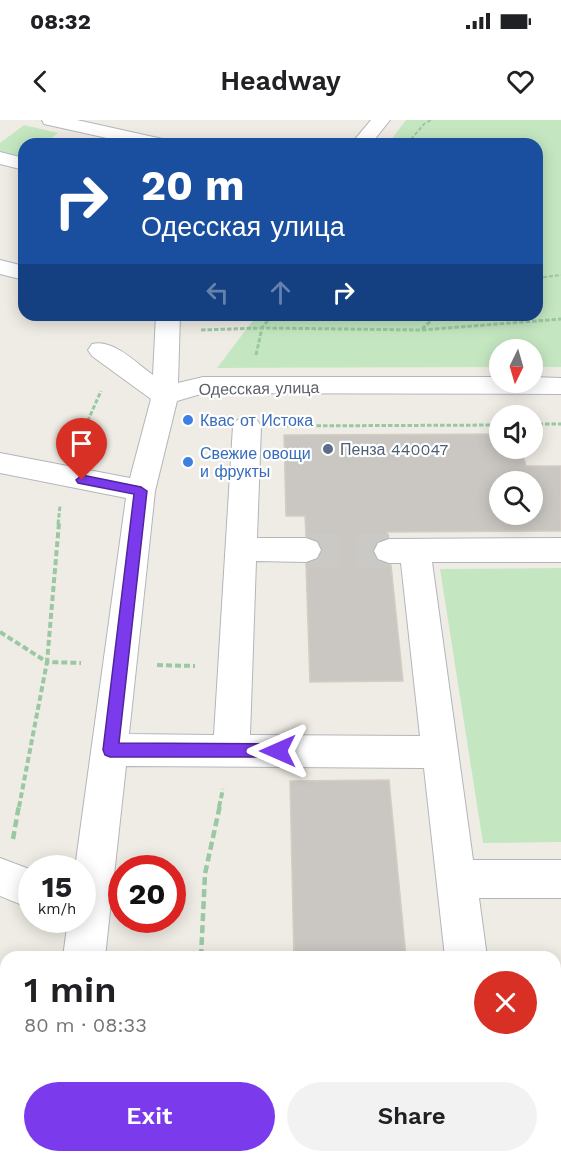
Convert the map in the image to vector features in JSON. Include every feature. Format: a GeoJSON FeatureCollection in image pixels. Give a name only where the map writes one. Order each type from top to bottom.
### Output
{"type":"FeatureCollection","features":[{"type":"Feature","properties":{"kind":"street"},"geometry":{"type":"LineString","coordinates":[[51,120],[133,138]]}},
{"type":"Feature","properties":{"kind":"street"},"geometry":{"type":"LineString","coordinates":[[364,138],[374,121]]}},
{"type":"Feature","properties":{"kind":"street"},"geometry":{"type":"LineString","coordinates":[[0,158],[18,162]]}},
{"type":"Feature","properties":{"kind":"street"},"geometry":{"type":"LineString","coordinates":[[0,267],[18,272]]}},
{"type":"Feature","properties":{"kind":"street"},"geometry":{"type":"LineString","coordinates":[[95,855],[110,750],[141,491],[165,396],[168,321]]}},
{"type":"Feature","properties":{"kind":"street"},"geometry":{"type":"LineString","coordinates":[[101,350],[165,396]]}},
{"type":"Feature","properties":{"kind":"street","name":"Одесская улица"},"geometry":{"type":"LineString","coordinates":[[165,396],[203,385],[561,386]]}},
{"type":"Feature","properties":{"kind":"street"},"geometry":{"type":"LineString","coordinates":[[231,750],[247,426]]}},
{"type":"Feature","properties":{"kind":"street"},"geometry":{"type":"LineString","coordinates":[[0,463],[141,491]]}},
{"type":"Feature","properties":{"kind":"street"},"geometry":{"type":"LineString","coordinates":[[241,549],[306,550]]}},
{"type":"Feature","properties":{"kind":"street"},"geometry":{"type":"LineString","coordinates":[[465,951],[440,752],[402,551],[561,550]]}},
{"type":"Feature","properties":{"kind":"street"},"geometry":{"type":"LineString","coordinates":[[110,750],[440,752]]}},
{"type":"Feature","properties":{"kind":"street"},"geometry":{"type":"LineString","coordinates":[[0,877],[18,884]]}},
{"type":"Feature","properties":{"kind":"street"},"geometry":{"type":"LineString","coordinates":[[457,879],[561,879]]}},
{"type":"Feature","properties":{"kind":"street"},"geometry":{"type":"LineString","coordinates":[[84,951],[85,933]]}},
{"type":"Feature","properties":{"kind":"path"},"geometry":{"type":"LineString","coordinates":[[412,138],[423,124],[431,120]]}},
{"type":"Feature","properties":{"kind":"path"},"geometry":{"type":"LineString","coordinates":[[543,277],[561,275]]}},
{"type":"Feature","properties":{"kind":"path"},"geometry":{"type":"LineString","coordinates":[[543,320],[561,319]]}},
{"type":"Feature","properties":{"kind":"path"},"geometry":{"type":"LineString","coordinates":[[248,386],[262,328],[267,321]]}},
{"type":"Feature","properties":{"kind":"path"},"geometry":{"type":"LineString","coordinates":[[422,330],[431,321]]}},
{"type":"Feature","properties":{"kind":"path"},"geometry":{"type":"LineString","coordinates":[[262,328],[422,330],[536,321]]}},
{"type":"Feature","properties":{"kind":"path"},"geometry":{"type":"LineString","coordinates":[[247,426],[489,424]]}},
{"type":"Feature","properties":{"kind":"path"},"geometry":{"type":"LineString","coordinates":[[543,424],[561,424]]}},
{"type":"Feature","properties":{"kind":"path"},"geometry":{"type":"LineString","coordinates":[[201,951],[206,874],[231,750]]}},
{"type":"Feature","properties":{"kind":"green space"},"geometry":{"type":"Polygon","coordinates":[[[406,120],[561,120],[561,367],[543,367],[543,339],[489,339],[489,367],[217,368],[252,321],[543,321],[543,138],[392,138],[406,120]]]}},
{"type":"Feature","properties":{"kind":"green space"},"geometry":{"type":"Polygon","coordinates":[[[24,125],[58,133],[52,138],[18,138],[18,156],[0,151],[0,143],[24,125]]]}},
{"type":"Feature","properties":{"kind":"green space"},"geometry":{"type":"Polygon","coordinates":[[[561,568],[561,842],[483,843],[440,569],[561,568]]]}},
{"type":"Feature","properties":{"kind":"building"},"geometry":{"type":"Polygon","coordinates":[[[489,434],[489,459],[524,459],[526,466],[561,466],[561,531],[387,532],[387,537],[376,542],[372,552],[377,561],[391,565],[403,681],[310,682],[306,564],[319,559],[323,549],[318,540],[306,536],[305,516],[286,516],[284,435],[489,434]]]}},
{"type":"Feature","properties":{"kind":"building"},"geometry":{"type":"Polygon","coordinates":[[[389,780],[405,951],[294,951],[290,781],[389,780]]]}},
{"type":"Feature","properties":{"kind":"tunnel"},"geometry":{"type":"LineString","coordinates":[[306,550],[389,551]]}},
{"type":"Feature","properties":{"kind":"place","name":"Квас от Истока"},"geometry":{"type":"Point","coordinates":[188,420]}},
{"type":"Feature","properties":{"kind":"place","name":"Пенза 440047"},"geometry":{"type":"Point","coordinates":[328,449]}},
{"type":"Feature","properties":{"kind":"place","name":"Свежие овощи и фрукты"},"geometry":{"type":"Point","coordinates":[188,462]}},
{"type":"Feature","properties":{"kind":"route"},"geometry":{"type":"LineString","coordinates":[[82,480],[141,491],[110,750],[278,751]]}}]}
